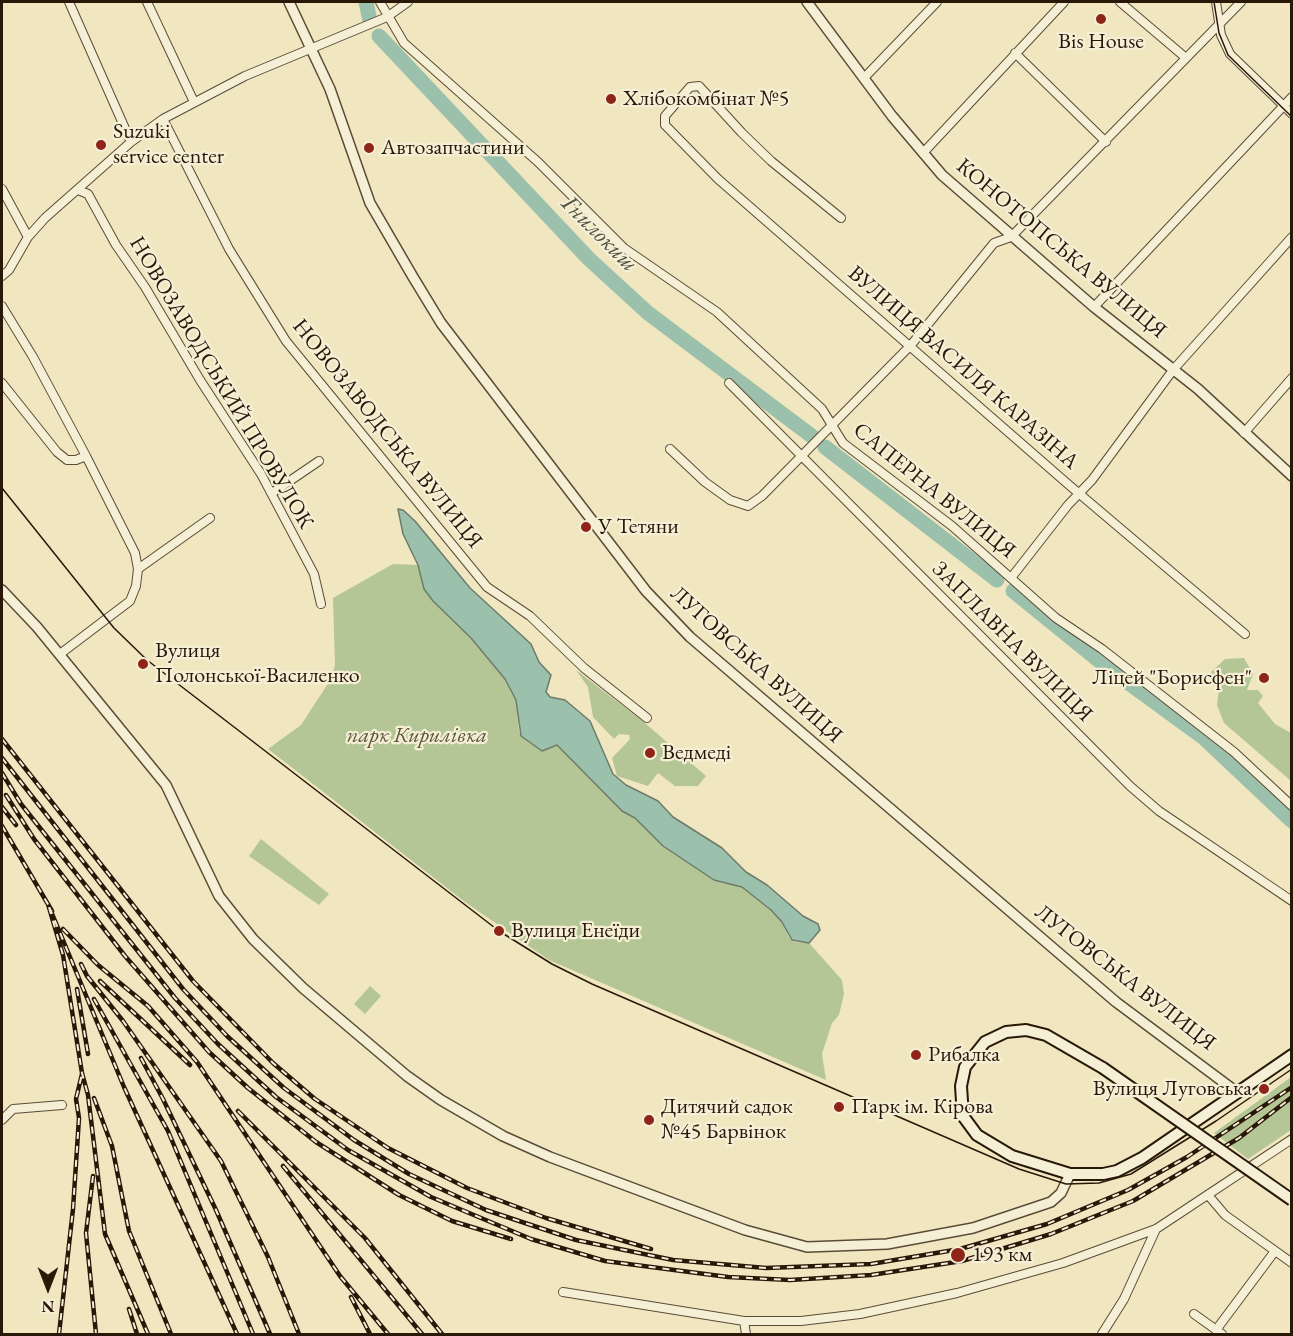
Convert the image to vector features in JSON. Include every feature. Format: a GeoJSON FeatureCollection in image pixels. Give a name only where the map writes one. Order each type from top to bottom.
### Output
{"type":"FeatureCollection","features":[{"type":"Feature","properties":{"kind":"main road"},"geometry":{"type":"LineString","coordinates":[[1292,1055],[1238,1093],[1130,1164],[1103,1174],[1070,1174],[1012,1156],[984,1141],[971,1129],[961,1107],[961,1086],[965,1067],[985,1042],[1006,1032],[1026,1030],[1058,1040],[1103,1068],[1292,1200]]}},
{"type":"Feature","properties":{"kind":"street"},"geometry":{"type":"LineString","coordinates":[[69,2],[131,142]]}},
{"type":"Feature","properties":{"kind":"street"},"geometry":{"type":"LineString","coordinates":[[147,2],[194,102]]}},
{"type":"Feature","properties":{"kind":"street","name":"ЛУГОВСЬКА ВУЛИЦЯ"},"geometry":{"type":"LineString","coordinates":[[289,2],[330,89],[370,203],[430,305],[646,591],[690,637],[1116,1002],[1238,1093]]}},
{"type":"Feature","properties":{"kind":"street","name":"САПЕРНА ВУЛИЦЯ"},"geometry":{"type":"LineString","coordinates":[[380,2],[404,42],[538,162],[624,248],[717,312],[822,409],[843,443],[952,526],[1056,618],[1102,649],[1226,746],[1292,806]]}},
{"type":"Feature","properties":{"kind":"street"},"geometry":{"type":"LineString","coordinates":[[2,276],[9,270],[28,237],[131,142],[163,119],[245,76],[387,17],[408,2]]}},
{"type":"Feature","properties":{"kind":"street","name":"КОНОТОПСЬКА ВУЛИЦЯ"},"geometry":{"type":"LineString","coordinates":[[808,2],[864,78],[942,175],[1094,307],[1206,396],[1292,476]]}},
{"type":"Feature","properties":{"kind":"street"},"geometry":{"type":"LineString","coordinates":[[864,78],[937,2]]}},
{"type":"Feature","properties":{"kind":"street"},"geometry":{"type":"LineString","coordinates":[[924,153],[1064,2]]}},
{"type":"Feature","properties":{"kind":"street"},"geometry":{"type":"LineString","coordinates":[[1120,2],[1186,58]]}},
{"type":"Feature","properties":{"kind":"street"},"geometry":{"type":"LineString","coordinates":[[1216,2],[1219,26],[1230,54],[1292,114]]}},
{"type":"Feature","properties":{"kind":"street"},"geometry":{"type":"LineString","coordinates":[[670,449],[705,482],[730,500],[748,506],[762,496],[911,345],[994,243],[1011,237],[1241,2]]}},
{"type":"Feature","properties":{"kind":"street"},"geometry":{"type":"LineString","coordinates":[[1015,53],[1106,142]]}},
{"type":"Feature","properties":{"kind":"street","name":"ВУЛИЦЯ ВАСИЛЯ КАРАЗІНА"},"geometry":{"type":"LineString","coordinates":[[841,218],[771,161],[699,86],[690,87],[666,114],[664,122],[718,178],[1245,634]]}},
{"type":"Feature","properties":{"kind":"street"},"geometry":{"type":"LineString","coordinates":[[1094,307],[1292,97]]}},
{"type":"Feature","properties":{"kind":"street","name":"НОВОЗАВОДСЬКА ВУЛИЦЯ"},"geometry":{"type":"LineString","coordinates":[[163,119],[230,249],[293,350],[487,587],[530,616],[584,668],[647,718]]}},
{"type":"Feature","properties":{"kind":"street"},"geometry":{"type":"LineString","coordinates":[[2,189],[28,237]]}},
{"type":"Feature","properties":{"kind":"street","name":"НОВОЗАВОДСЬКИЙ ПРОВУЛОК"},"geometry":{"type":"LineString","coordinates":[[78,190],[88,194],[116,245],[146,286],[200,380],[272,493],[314,574],[321,604]]}},
{"type":"Feature","properties":{"kind":"street"},"geometry":{"type":"LineString","coordinates":[[1011,578],[1173,370],[1292,237]]}},
{"type":"Feature","properties":{"kind":"street"},"geometry":{"type":"LineString","coordinates":[[2,306],[33,357],[86,456],[135,553],[138,569],[136,586],[129,601],[60,654]]}},
{"type":"Feature","properties":{"kind":"street"},"geometry":{"type":"LineString","coordinates":[[1244,433],[1292,378]]}},
{"type":"Feature","properties":{"kind":"street"},"geometry":{"type":"LineString","coordinates":[[2,383],[57,452],[67,460],[76,460],[86,456]]}},
{"type":"Feature","properties":{"kind":"street","name":"ЗАПЛАВНА ВУЛИЦЯ"},"geometry":{"type":"LineString","coordinates":[[729,383],[1130,786],[1159,811],[1292,901]]}},
{"type":"Feature","properties":{"kind":"street"},"geometry":{"type":"LineString","coordinates":[[272,493],[319,461]]}},
{"type":"Feature","properties":{"kind":"street"},"geometry":{"type":"LineString","coordinates":[[138,569],[210,518]]}},
{"type":"Feature","properties":{"kind":"street"},"geometry":{"type":"LineString","coordinates":[[2,590],[60,654],[166,785],[219,896],[260,945],[303,988],[407,1076],[441,1100],[503,1136],[550,1158],[744,1230],[807,1247],[887,1244],[984,1225],[1051,1202],[1061,1193],[1070,1174]]}},
{"type":"Feature","properties":{"kind":"street"},"geometry":{"type":"LineString","coordinates":[[2,1120],[13,1109],[62,1105]]}},
{"type":"Feature","properties":{"kind":"street"},"geometry":{"type":"LineString","coordinates":[[563,1292],[744,1322],[801,1321],[860,1314],[957,1293],[1063,1263],[1156,1229],[1292,1139]]}},
{"type":"Feature","properties":{"kind":"street"},"geometry":{"type":"LineString","coordinates":[[1208,1195],[1225,1215],[1292,1263]]}},
{"type":"Feature","properties":{"kind":"street"},"geometry":{"type":"LineString","coordinates":[[1102,1335],[1124,1299],[1156,1229]]}},
{"type":"Feature","properties":{"kind":"street"},"geometry":{"type":"LineString","coordinates":[[1194,1314],[1219,1332],[1275,1251]]}},
{"type":"Feature","properties":{"kind":"street"},"geometry":{"type":"LineString","coordinates":[[744,1322],[746,1335]]}},
{"type":"Feature","properties":{"kind":"green space","name":"парк Кирилівка"},"geometry":{"type":"Polygon","coordinates":[[[393,564],[418,565],[424,589],[433,601],[471,638],[505,679],[516,700],[519,732],[557,745],[622,811],[635,818],[663,846],[714,880],[742,887],[767,906],[782,922],[789,937],[795,942],[809,943],[842,980],[844,994],[839,1015],[832,1023],[822,1054],[826,1080],[549,960],[465,902],[268,749],[301,725],[331,679],[335,665],[333,598],[393,564]]]}},
{"type":"Feature","properties":{"kind":"green space"},"geometry":{"type":"Polygon","coordinates":[[[1244,658],[1253,674],[1247,690],[1258,690],[1263,696],[1258,703],[1275,724],[1291,733],[1291,781],[1224,723],[1217,705],[1219,688],[1211,672],[1225,659],[1244,658]]]}},
{"type":"Feature","properties":{"kind":"green space"},"geometry":{"type":"Polygon","coordinates":[[[576,670],[645,723],[706,776],[698,786],[675,786],[658,773],[648,786],[617,776],[612,758],[630,739],[629,735],[619,734],[614,739],[593,717],[588,687],[576,670]]]}},
{"type":"Feature","properties":{"kind":"green space"},"geometry":{"type":"Polygon","coordinates":[[[261,839],[329,894],[319,905],[249,856],[261,839]]]}},
{"type":"Feature","properties":{"kind":"green space"},"geometry":{"type":"Polygon","coordinates":[[[370,986],[381,996],[365,1014],[354,1004],[370,986]]]}},
{"type":"Feature","properties":{"kind":"green space"},"geometry":{"type":"Polygon","coordinates":[[[1291,1077],[1291,1130],[1248,1159],[1214,1133],[1291,1077]]]}},
{"type":"Feature","properties":{"kind":"shaded area"},"geometry":{"type":"Polygon","coordinates":[[[398,509],[403,510],[415,521],[470,588],[531,644],[539,662],[551,675],[546,692],[550,697],[565,700],[590,721],[613,774],[626,785],[658,801],[673,817],[722,848],[746,872],[767,885],[803,916],[818,924],[820,930],[809,943],[792,940],[782,922],[771,910],[742,887],[714,880],[663,846],[635,818],[622,811],[557,745],[542,751],[521,736],[516,700],[505,679],[471,638],[433,601],[424,589],[418,565],[403,534],[398,509]]]}},
{"type":"Feature","properties":{"kind":"waterway","name":"Гнилокиш"},"geometry":{"type":"LineString","coordinates":[[366,2],[370,21]]}},
{"type":"Feature","properties":{"kind":"waterway","name":"Гнилокиш"},"geometry":{"type":"LineString","coordinates":[[379,36],[589,259],[648,313],[813,437]]}},
{"type":"Feature","properties":{"kind":"waterway","name":"Гнилокиш"},"geometry":{"type":"LineString","coordinates":[[825,447],[997,580]]}},
{"type":"Feature","properties":{"kind":"waterway","name":"Гнилокиш"},"geometry":{"type":"LineString","coordinates":[[1013,591],[1108,668],[1204,738],[1292,821]]}},
{"type":"Feature","properties":{"kind":"tram line"},"geometry":{"type":"LineString","coordinates":[[1214,2],[1219,33],[1228,55],[1292,117]]}},
{"type":"Feature","properties":{"kind":"tram line"},"geometry":{"type":"LineString","coordinates":[[2,488],[114,628],[147,660],[499,931],[552,964],[592,984],[1019,1169],[1066,1184],[1099,1183],[1131,1174],[1216,1121],[1292,1069]]}},
{"type":"Feature","properties":{"kind":"railway"},"geometry":{"type":"LineString","coordinates":[[2,739],[193,981],[273,1063],[315,1099],[388,1148],[467,1188],[546,1218],[651,1249]]}},
{"type":"Feature","properties":{"kind":"railway"},"geometry":{"type":"LineString","coordinates":[[2,758],[183,989],[227,1036],[284,1088],[354,1140],[409,1174],[486,1210],[576,1240],[673,1260],[766,1268],[871,1264],[960,1249],[1047,1224],[1128,1190],[1187,1157],[1292,1087]]}},
{"type":"Feature","properties":{"kind":"railway"},"geometry":{"type":"LineString","coordinates":[[2,773],[21,804],[175,998],[218,1044],[276,1097],[348,1150],[431,1197],[531,1239],[605,1261],[728,1277],[790,1280],[871,1275],[962,1261],[1051,1234],[1133,1201],[1239,1138],[1292,1097]]}},
{"type":"Feature","properties":{"kind":"railway"},"geometry":{"type":"LineString","coordinates":[[6,795],[34,839],[125,956],[209,1052],[248,1088],[316,1142],[399,1195],[452,1221],[511,1239]]}},
{"type":"Feature","properties":{"kind":"railway"},"geometry":{"type":"LineString","coordinates":[[2,807],[16,825]]}},
{"type":"Feature","properties":{"kind":"railway"},"geometry":{"type":"LineString","coordinates":[[2,826],[52,911]]}},
{"type":"Feature","properties":{"kind":"railway"},"geometry":{"type":"LineString","coordinates":[[148,1334],[105,1234],[88,1095],[82,1073],[63,955],[48,904],[124,1087],[237,1334]]}},
{"type":"Feature","properties":{"kind":"railway"},"geometry":{"type":"LineString","coordinates":[[63,929],[98,965],[148,1006],[197,1062],[340,1276],[388,1334]]}},
{"type":"Feature","properties":{"kind":"railway"},"geometry":{"type":"LineString","coordinates":[[81,964],[87,976],[123,1021],[221,1161],[268,1257],[299,1334]]}},
{"type":"Feature","properties":{"kind":"railway"},"geometry":{"type":"LineString","coordinates":[[100,981],[190,1065]]}},
{"type":"Feature","properties":{"kind":"railway"},"geometry":{"type":"LineString","coordinates":[[77,989],[88,1054]]}},
{"type":"Feature","properties":{"kind":"railway"},"geometry":{"type":"LineString","coordinates":[[94,999],[168,1131],[253,1334]]}},
{"type":"Feature","properties":{"kind":"railway"},"geometry":{"type":"LineString","coordinates":[[141,1058],[216,1210],[270,1334]]}},
{"type":"Feature","properties":{"kind":"railway"},"geometry":{"type":"LineString","coordinates":[[59,1334],[73,1209],[79,1118],[76,1099],[82,1074]]}},
{"type":"Feature","properties":{"kind":"railway"},"geometry":{"type":"LineString","coordinates":[[94,1098],[112,1146],[129,1231],[171,1334]]}},
{"type":"Feature","properties":{"kind":"railway"},"geometry":{"type":"LineString","coordinates":[[238,1111],[365,1238],[442,1334]]}},
{"type":"Feature","properties":{"kind":"railway"},"geometry":{"type":"LineString","coordinates":[[283,1166],[422,1334]]}},
{"type":"Feature","properties":{"kind":"railway"},"geometry":{"type":"LineString","coordinates":[[93,1176],[86,1233],[96,1334]]}},
{"type":"Feature","properties":{"kind":"railway"},"geometry":{"type":"LineString","coordinates":[[351,1297],[370,1334]]}},
{"type":"Feature","properties":{"kind":"railway"},"geometry":{"type":"LineString","coordinates":[[129,1309],[137,1334]]}},
{"type":"Feature","properties":{"kind":"place","name":"Bis House"},"geometry":{"type":"Point","coordinates":[1101,19]}},
{"type":"Feature","properties":{"kind":"place","name":"Хлібокомбінат №5"},"geometry":{"type":"Point","coordinates":[611,99]}},
{"type":"Feature","properties":{"kind":"place","name":"Suzuki service center"},"geometry":{"type":"Point","coordinates":[101,145]}},
{"type":"Feature","properties":{"kind":"place","name":"Автозапчастини"},"geometry":{"type":"Point","coordinates":[369,148]}},
{"type":"Feature","properties":{"kind":"place","name":"У Тетяни"},"geometry":{"type":"Point","coordinates":[586,527]}},
{"type":"Feature","properties":{"kind":"place","name":"Вулиця Полонської-Василенко"},"geometry":{"type":"Point","coordinates":[143,664]}},
{"type":"Feature","properties":{"kind":"place","name":"Ліцей \"Борисфен\""},"geometry":{"type":"Point","coordinates":[1264,678]}},
{"type":"Feature","properties":{"kind":"place","name":"Ведмеді"},"geometry":{"type":"Point","coordinates":[650,753]}},
{"type":"Feature","properties":{"kind":"place","name":"Вулиця Енеїди"},"geometry":{"type":"Point","coordinates":[499,931]}},
{"type":"Feature","properties":{"kind":"place","name":"Рибалка"},"geometry":{"type":"Point","coordinates":[916,1055]}},
{"type":"Feature","properties":{"kind":"place","name":"Вулиця Луговська"},"geometry":{"type":"Point","coordinates":[1264,1089]}},
{"type":"Feature","properties":{"kind":"place","name":"Парк ім. Кірова"},"geometry":{"type":"Point","coordinates":[839,1107]}},
{"type":"Feature","properties":{"kind":"place","name":"Дитячий садок №45 Барвінок"},"geometry":{"type":"Point","coordinates":[649,1120]}},
{"type":"Feature","properties":{"kind":"place","name":"193 км"},"geometry":{"type":"Point","coordinates":[958,1255]}}]}
